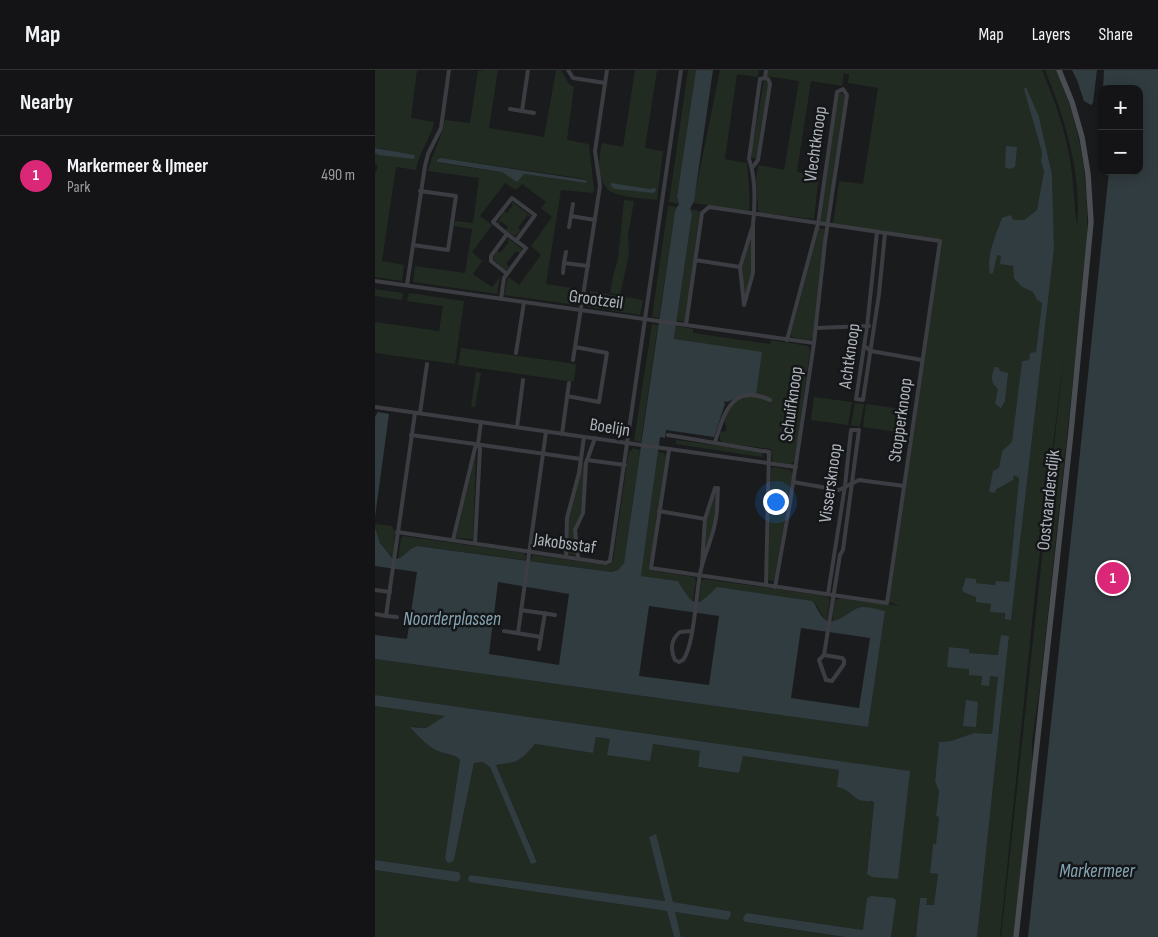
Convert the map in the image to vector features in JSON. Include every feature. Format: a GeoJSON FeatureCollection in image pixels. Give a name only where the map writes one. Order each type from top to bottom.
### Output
{"type":"FeatureCollection","features":[{"type":"Feature","properties":{"kind":"main road","name":"Oostvaardersdijk"},"geometry":{"type":"LineString","coordinates":[[1016,937],[1072,422],[1091,222],[1088,174],[1082,137],[1072,102],[1059,70]]}},
{"type":"Feature","properties":{"kind":"street"},"geometry":{"type":"LineString","coordinates":[[407,285],[420,191],[429,154],[441,128],[449,70]]}},
{"type":"Feature","properties":{"kind":"street"},"geometry":{"type":"LineString","coordinates":[[522,111],[528,70]]}},
{"type":"Feature","properties":{"kind":"street"},"geometry":{"type":"LineString","coordinates":[[568,70],[573,78],[605,83]]}},
{"type":"Feature","properties":{"kind":"street"},"geometry":{"type":"LineString","coordinates":[[573,360],[600,186],[595,151],[607,70]]}},
{"type":"Feature","properties":{"kind":"street","name":"Jakobsstaf"},"geometry":{"type":"LineString","coordinates":[[397,532],[606,563],[610,561],[681,70]]}},
{"type":"Feature","properties":{"kind":"street"},"geometry":{"type":"LineString","coordinates":[[765,78],[766,70]]}},
{"type":"Feature","properties":{"kind":"street"},"geometry":{"type":"LineString","coordinates":[[753,225],[740,267],[743,305],[753,273],[755,197],[753,168],[749,159],[760,79],[765,78]]}},
{"type":"Feature","properties":{"kind":"street"},"geometry":{"type":"LineString","coordinates":[[753,168],[758,160],[770,84],[768,79],[765,78]]}},
{"type":"Feature","properties":{"kind":"street","name":"Vlechtknoop"},"geometry":{"type":"LineString","coordinates":[[818,224],[837,92],[843,89],[847,95],[828,225]]}},
{"type":"Feature","properties":{"kind":"street"},"geometry":{"type":"LineString","coordinates":[[510,109],[534,113]]}},
{"type":"Feature","properties":{"kind":"street"},"geometry":{"type":"LineString","coordinates":[[413,245],[448,250],[456,196],[420,191]]}},
{"type":"Feature","properties":{"kind":"street"},"geometry":{"type":"LineString","coordinates":[[501,298],[506,273],[525,248],[516,241],[507,234],[493,222],[512,198],[535,215],[516,241]]}},
{"type":"Feature","properties":{"kind":"street"},"geometry":{"type":"LineString","coordinates":[[569,227],[573,204]]}},
{"type":"Feature","properties":{"kind":"street"},"geometry":{"type":"LineString","coordinates":[[686,325],[704,210],[709,207],[885,233]]}},
{"type":"Feature","properties":{"kind":"street"},"geometry":{"type":"LineString","coordinates":[[571,216],[595,220]]}},
{"type":"Feature","properties":{"kind":"street"},"geometry":{"type":"LineString","coordinates":[[787,340],[818,224]]}},
{"type":"Feature","properties":{"kind":"street","name":"Schuifknoop"},"geometry":{"type":"LineString","coordinates":[[775,587],[796,467],[816,328],[828,225]]}},
{"type":"Feature","properties":{"kind":"street","name":"Achtknoop"},"geometry":{"type":"LineString","coordinates":[[877,232],[865,346],[856,399],[863,400],[879,294],[885,233]]}},
{"type":"Feature","properties":{"kind":"street","name":"Stopperknoop"},"geometry":{"type":"LineString","coordinates":[[833,595],[887,603],[940,241],[885,233]]}},
{"type":"Feature","properties":{"kind":"street"},"geometry":{"type":"LineString","coordinates":[[506,273],[491,261],[491,256],[507,234]]}},
{"type":"Feature","properties":{"kind":"street"},"geometry":{"type":"LineString","coordinates":[[563,273],[566,252]]}},
{"type":"Feature","properties":{"kind":"street"},"geometry":{"type":"LineString","coordinates":[[695,260],[740,267]]}},
{"type":"Feature","properties":{"kind":"street"},"geometry":{"type":"LineString","coordinates":[[565,263],[588,266]]}},
{"type":"Feature","properties":{"kind":"street","name":"Grootzeil"},"geometry":{"type":"LineString","coordinates":[[375,280],[814,343]]}},
{"type":"Feature","properties":{"kind":"street"},"geometry":{"type":"LineString","coordinates":[[516,352],[524,302]]}},
{"type":"Feature","properties":{"kind":"street"},"geometry":{"type":"LineString","coordinates":[[816,328],[867,327],[873,325]]}},
{"type":"Feature","properties":{"kind":"street"},"geometry":{"type":"LineString","coordinates":[[865,346],[871,352],[922,360]]}},
{"type":"Feature","properties":{"kind":"street"},"geometry":{"type":"LineString","coordinates":[[567,396],[599,402],[607,353],[575,347]]}},
{"type":"Feature","properties":{"kind":"street"},"geometry":{"type":"LineString","coordinates":[[420,413],[427,364]]}},
{"type":"Feature","properties":{"kind":"street"},"geometry":{"type":"LineString","coordinates":[[517,427],[523,380]]}},
{"type":"Feature","properties":{"kind":"street"},"geometry":{"type":"LineString","coordinates":[[562,434],[569,383]]}},
{"type":"Feature","properties":{"kind":"street"},"geometry":{"type":"LineString","coordinates":[[715,442],[725,412],[732,402],[751,395],[770,400]]}},
{"type":"Feature","properties":{"kind":"street","name":"Boelijn"},"geometry":{"type":"LineString","coordinates":[[375,407],[796,467]]}},
{"type":"Feature","properties":{"kind":"street"},"geometry":{"type":"LineString","coordinates":[[386,616],[415,413]]}},
{"type":"Feature","properties":{"kind":"street"},"geometry":{"type":"LineString","coordinates":[[453,540],[475,448],[478,444],[481,422]]}},
{"type":"Feature","properties":{"kind":"street","name":"Vissersknoop"},"geometry":{"type":"LineString","coordinates":[[824,655],[844,660],[844,664],[832,681],[826,680],[819,660],[824,655],[840,555],[843,550],[859,430],[851,430],[845,486],[828,594]]}},
{"type":"Feature","properties":{"kind":"street"},"geometry":{"type":"LineString","coordinates":[[518,633],[546,432]]}},
{"type":"Feature","properties":{"kind":"street"},"geometry":{"type":"LineString","coordinates":[[411,435],[581,459]]}},
{"type":"Feature","properties":{"kind":"street"},"geometry":{"type":"LineString","coordinates":[[668,435],[769,452],[766,585]]}},
{"type":"Feature","properties":{"kind":"street"},"geometry":{"type":"LineString","coordinates":[[565,556],[567,518],[581,459],[584,437]]}},
{"type":"Feature","properties":{"kind":"street"},"geometry":{"type":"LineString","coordinates":[[578,558],[575,530],[583,513],[587,460],[595,438]]}},
{"type":"Feature","properties":{"kind":"street"},"geometry":{"type":"LineString","coordinates":[[475,543],[480,449],[478,444]]}},
{"type":"Feature","properties":{"kind":"street"},"geometry":{"type":"LineString","coordinates":[[669,450],[651,568],[833,595]]}},
{"type":"Feature","properties":{"kind":"street"},"geometry":{"type":"LineString","coordinates":[[587,460],[625,465]]}},
{"type":"Feature","properties":{"kind":"street"},"geometry":{"type":"LineString","coordinates":[[793,482],[839,490],[859,480],[904,486]]}},
{"type":"Feature","properties":{"kind":"street"},"geometry":{"type":"LineString","coordinates":[[692,631],[680,632],[675,638],[672,652],[675,660],[679,662],[686,657],[689,650],[692,631],[695,602],[702,565],[715,522],[718,488],[715,488],[705,519],[702,565]]}},
{"type":"Feature","properties":{"kind":"street"},"geometry":{"type":"LineString","coordinates":[[659,511],[705,519]]}},
{"type":"Feature","properties":{"kind":"street"},"geometry":{"type":"LineString","coordinates":[[375,590],[390,592]]}},
{"type":"Feature","properties":{"kind":"street"},"geometry":{"type":"LineString","coordinates":[[521,610],[555,615]]}},
{"type":"Feature","properties":{"kind":"street"},"geometry":{"type":"LineString","coordinates":[[539,649],[545,613]]}},
{"type":"Feature","properties":{"kind":"street"},"geometry":{"type":"LineString","coordinates":[[375,614],[397,618]]}},
{"type":"Feature","properties":{"kind":"street"},"geometry":{"type":"LineString","coordinates":[[504,631],[541,637]]}},
{"type":"Feature","properties":{"kind":"shaded area"},"geometry":{"type":"Polygon","coordinates":[[[375,70],[417,70],[411,118],[434,122],[416,170],[396,167],[382,261],[404,265],[402,281],[375,277],[375,175],[378,166],[375,163],[375,153],[413,159],[385,149],[375,148],[375,70]]]}},
{"type":"Feature","properties":{"kind":"shaded area"},"geometry":{"type":"Polygon","coordinates":[[[498,70],[489,128],[544,137],[556,70],[561,70],[569,84],[574,87],[567,140],[589,144],[594,190],[593,193],[561,190],[546,284],[579,289],[576,305],[504,295],[508,277],[519,285],[541,255],[531,246],[552,217],[541,208],[546,202],[522,184],[516,190],[505,183],[480,216],[492,225],[472,252],[482,261],[473,274],[492,287],[500,277],[497,294],[413,282],[415,266],[465,273],[472,229],[454,226],[455,221],[473,223],[479,178],[428,171],[445,120],[470,123],[478,71],[498,70]],[[441,158],[439,163],[585,183],[586,179],[441,158]]]}},
{"type":"Feature","properties":{"kind":"shaded area"},"geometry":{"type":"Polygon","coordinates":[[[635,70],[657,70],[645,148],[663,151],[657,200],[619,195],[608,190],[601,178],[599,163],[602,143],[623,147],[635,70]]]}},
{"type":"Feature","properties":{"kind":"shaded area"},"geometry":{"type":"Polygon","coordinates":[[[688,70],[696,70],[677,197],[679,204],[669,202],[688,70]]]}},
{"type":"Feature","properties":{"kind":"shaded area"},"geometry":{"type":"Polygon","coordinates":[[[720,70],[759,70],[758,77],[737,74],[725,159],[747,163],[750,193],[749,211],[693,203],[720,70]]]}},
{"type":"Feature","properties":{"kind":"shaded area"},"geometry":{"type":"Polygon","coordinates":[[[766,70],[1042,70],[1056,105],[1069,153],[1077,227],[1077,187],[1070,147],[1059,108],[1045,70],[1056,70],[1073,115],[1085,180],[1087,250],[1040,687],[1032,741],[1032,768],[1014,937],[1001,937],[1064,354],[1035,593],[1000,937],[977,937],[1009,636],[999,655],[968,653],[969,649],[949,647],[969,669],[982,676],[981,685],[990,675],[999,676],[992,734],[974,733],[951,741],[939,742],[935,781],[939,791],[936,816],[939,817],[936,845],[933,844],[930,873],[938,874],[934,906],[926,905],[920,898],[916,937],[891,937],[895,900],[867,898],[864,930],[747,913],[745,915],[744,922],[845,937],[681,937],[675,912],[727,920],[729,911],[673,902],[655,835],[649,837],[665,901],[470,875],[468,878],[469,882],[667,911],[674,937],[375,937],[375,870],[458,882],[461,877],[459,872],[375,860],[375,706],[446,716],[426,728],[413,726],[439,752],[456,756],[460,760],[445,858],[450,863],[454,860],[474,763],[482,762],[490,767],[531,864],[537,861],[496,765],[515,762],[535,744],[593,753],[596,737],[610,739],[608,755],[652,744],[701,751],[698,767],[739,773],[742,756],[840,770],[844,788],[874,803],[867,872],[909,771],[375,695],[375,659],[868,727],[885,611],[832,622],[835,600],[842,598],[900,606],[889,602],[941,240],[833,224],[839,181],[863,184],[878,88],[848,83],[849,75],[844,73],[842,86],[811,81],[797,172],[819,176],[814,219],[760,213],[758,210],[756,180],[758,165],[784,170],[799,81],[765,76],[766,70]],[[1039,117],[1041,162],[1044,171],[1037,210],[1024,220],[1013,220],[993,241],[997,255],[1007,259],[1016,272],[1022,287],[1033,292],[1037,300],[1042,303],[1036,353],[1029,356],[1029,360],[1022,361],[1012,443],[1002,451],[999,468],[989,492],[995,493],[1014,475],[1019,478],[1009,582],[995,585],[976,583],[965,593],[996,607],[1011,620],[1054,249],[1052,174],[1039,117]]]}},
{"type":"Feature","properties":{"kind":"shaded area"},"geometry":{"type":"Polygon","coordinates":[[[764,80],[768,84],[758,146],[760,146],[756,158],[752,158],[752,149],[764,80]]]}},
{"type":"Feature","properties":{"kind":"shaded area"},"geometry":{"type":"Polygon","coordinates":[[[842,93],[845,96],[827,220],[825,223],[820,220],[838,94],[842,93]]]}},
{"type":"Feature","properties":{"kind":"shaded area"},"geometry":{"type":"Polygon","coordinates":[[[624,200],[634,201],[628,235],[629,254],[620,295],[610,293],[618,259],[624,200]]]}},
{"type":"Feature","properties":{"kind":"shaded area"},"geometry":{"type":"Polygon","coordinates":[[[512,202],[530,215],[530,217],[527,215],[518,228],[521,230],[515,236],[505,231],[508,227],[501,221],[497,224],[504,211],[507,213],[513,205],[512,202]]]}},
{"type":"Feature","properties":{"kind":"shaded area"},"geometry":{"type":"Polygon","coordinates":[[[668,206],[679,207],[675,211],[659,318],[652,317],[668,206]]]}},
{"type":"Feature","properties":{"kind":"shaded area"},"geometry":{"type":"Polygon","coordinates":[[[690,209],[700,211],[685,322],[677,320],[692,214],[690,209]]]}},
{"type":"Feature","properties":{"kind":"shaded area"},"geometry":{"type":"Polygon","coordinates":[[[819,228],[825,229],[813,337],[810,340],[792,337],[791,334],[819,228]]]}},
{"type":"Feature","properties":{"kind":"shaded area"},"geometry":{"type":"Polygon","coordinates":[[[752,234],[751,272],[744,299],[742,266],[752,234]]]}},
{"type":"Feature","properties":{"kind":"shaded area"},"geometry":{"type":"Polygon","coordinates":[[[509,239],[522,249],[520,253],[516,251],[506,264],[509,267],[506,270],[493,259],[497,251],[500,253],[509,242],[507,240],[509,239]]]}},
{"type":"Feature","properties":{"kind":"shaded area"},"geometry":{"type":"Polygon","coordinates":[[[375,289],[403,293],[402,300],[375,296],[375,289]]]}},
{"type":"Feature","properties":{"kind":"shaded area"},"geometry":{"type":"Polygon","coordinates":[[[590,291],[643,300],[640,315],[588,307],[590,291]]]}},
{"type":"Feature","properties":{"kind":"shaded area"},"geometry":{"type":"Polygon","coordinates":[[[409,293],[464,301],[455,364],[375,353],[375,322],[439,331],[443,306],[407,301],[409,293]]]}},
{"type":"Feature","properties":{"kind":"shaded area"},"geometry":{"type":"Polygon","coordinates":[[[652,324],[658,325],[641,442],[634,441],[652,324]]]}},
{"type":"Feature","properties":{"kind":"shaded area"},"geometry":{"type":"Polygon","coordinates":[[[676,326],[693,329],[693,333],[770,344],[771,340],[808,346],[810,350],[795,460],[791,464],[774,462],[771,449],[724,443],[720,440],[720,432],[726,431],[725,419],[732,405],[741,399],[756,394],[674,340],[676,326]]]}},
{"type":"Feature","properties":{"kind":"shaded area"},"geometry":{"type":"Polygon","coordinates":[[[461,348],[576,364],[574,382],[458,365],[461,348]]]}},
{"type":"Feature","properties":{"kind":"shaded area"},"geometry":{"type":"Polygon","coordinates":[[[476,372],[481,373],[475,407],[471,407],[476,372]]]}},
{"type":"Feature","properties":{"kind":"shaded area"},"geometry":{"type":"Polygon","coordinates":[[[814,397],[852,402],[848,425],[811,420],[814,397]]]}},
{"type":"Feature","properties":{"kind":"shaded area"},"geometry":{"type":"Polygon","coordinates":[[[855,403],[864,404],[860,427],[851,425],[855,403]]]}},
{"type":"Feature","properties":{"kind":"shaded area"},"geometry":{"type":"Polygon","coordinates":[[[866,404],[908,410],[904,433],[863,427],[866,404]]]}},
{"type":"Feature","properties":{"kind":"shaded area"},"geometry":{"type":"Polygon","coordinates":[[[676,440],[763,452],[762,457],[676,444],[676,440]]]}},
{"type":"Feature","properties":{"kind":"shaded area"},"geometry":{"type":"Polygon","coordinates":[[[632,448],[640,450],[624,563],[618,570],[611,572],[530,561],[533,555],[610,564],[613,560],[629,450],[632,451],[632,448]]]}},
{"type":"Feature","properties":{"kind":"shaded area"},"geometry":{"type":"Polygon","coordinates":[[[476,452],[473,539],[456,538],[476,452]]]}},
{"type":"Feature","properties":{"kind":"shaded area"},"geometry":{"type":"Polygon","coordinates":[[[658,452],[664,453],[666,456],[649,570],[694,577],[696,580],[693,601],[688,599],[678,581],[641,576],[658,452]]]}},
{"type":"Feature","properties":{"kind":"shaded area"},"geometry":{"type":"Polygon","coordinates":[[[581,462],[585,463],[581,512],[573,531],[575,555],[567,554],[569,518],[581,462]]]}},
{"type":"Feature","properties":{"kind":"shaded area"},"geometry":{"type":"Polygon","coordinates":[[[774,467],[790,470],[793,474],[774,581],[768,580],[771,469],[774,467]]]}},
{"type":"Feature","properties":{"kind":"shaded area"},"geometry":{"type":"Polygon","coordinates":[[[716,490],[714,522],[705,553],[706,522],[716,490]]]}},
{"type":"Feature","properties":{"kind":"shaded area"},"geometry":{"type":"Polygon","coordinates":[[[375,524],[392,526],[395,532],[393,557],[380,542],[376,534],[375,524]]]}},
{"type":"Feature","properties":{"kind":"shaded area"},"geometry":{"type":"Polygon","coordinates":[[[403,536],[524,553],[526,556],[525,560],[417,546],[398,559],[401,538],[403,536]]]}},
{"type":"Feature","properties":{"kind":"shaded area"},"geometry":{"type":"Polygon","coordinates":[[[705,579],[826,596],[830,599],[827,620],[824,619],[817,606],[699,601],[701,581],[705,579]]]}},
{"type":"Feature","properties":{"kind":"water","name":"Noorderplassen"},"geometry":{"type":"Polygon","coordinates":[[[696,70],[713,70],[694,201],[690,209],[692,214],[674,339],[762,352],[756,394],[745,394],[727,402],[724,401],[725,404],[714,437],[666,430],[665,438],[660,437],[641,576],[678,581],[687,596],[695,602],[704,599],[717,587],[812,601],[822,616],[830,621],[838,620],[861,607],[885,611],[868,727],[375,659],[375,635],[407,639],[417,572],[375,566],[375,528],[380,543],[393,559],[400,558],[417,546],[611,572],[618,570],[624,563],[675,211],[679,204],[677,197],[696,70]],[[498,582],[489,654],[559,665],[569,594],[498,582]],[[649,606],[639,676],[709,685],[719,616],[649,606]],[[801,628],[791,698],[859,708],[870,638],[801,628]]]}},
{"type":"Feature","properties":{"kind":"water"},"geometry":{"type":"Polygon","coordinates":[[[1072,70],[1097,70],[1093,103],[1091,105],[1084,101],[1072,70]]]}},
{"type":"Feature","properties":{"kind":"water","name":"Markermeer"},"geometry":{"type":"Polygon","coordinates":[[[1104,70],[1158,70],[1158,937],[1028,937],[1109,175],[1143,175],[1143,85],[1103,85],[1104,70]]]}},
{"type":"Feature","properties":{"kind":"water"},"geometry":{"type":"Polygon","coordinates":[[[1026,87],[1039,117],[1052,174],[1054,249],[1011,620],[1005,619],[1005,613],[990,612],[991,604],[976,602],[976,597],[962,590],[966,578],[976,579],[976,583],[995,585],[996,581],[1009,582],[1019,478],[1014,475],[1013,480],[997,489],[995,493],[989,492],[993,471],[999,468],[1002,451],[1012,442],[1022,361],[1029,360],[1030,353],[1036,352],[1042,303],[1037,300],[1033,292],[1022,287],[1014,278],[1013,266],[1000,264],[1001,256],[997,255],[993,273],[990,274],[989,260],[992,245],[1002,218],[1011,215],[1013,220],[1024,220],[1037,210],[1044,171],[1041,162],[1042,152],[1024,89],[1026,87]]]}},
{"type":"Feature","properties":{"kind":"water"},"geometry":{"type":"Polygon","coordinates":[[[1006,146],[1017,147],[1015,167],[1009,169],[1005,167],[1006,146]]]}},
{"type":"Feature","properties":{"kind":"water"},"geometry":{"type":"Polygon","coordinates":[[[375,148],[414,155],[415,157],[413,159],[379,155],[375,153],[375,148]]]}},
{"type":"Feature","properties":{"kind":"water"},"geometry":{"type":"Polygon","coordinates":[[[441,158],[587,181],[586,183],[524,174],[517,182],[502,172],[437,162],[441,158]]]}},
{"type":"Feature","properties":{"kind":"water"},"geometry":{"type":"Polygon","coordinates":[[[611,183],[649,189],[655,188],[656,190],[654,193],[615,189],[611,186],[611,183]]]}},
{"type":"Feature","properties":{"kind":"water"},"geometry":{"type":"Polygon","coordinates":[[[995,367],[998,367],[1000,371],[1008,373],[1005,401],[1001,408],[995,404],[998,389],[992,379],[995,367]]]}},
{"type":"Feature","properties":{"kind":"water"},"geometry":{"type":"Polygon","coordinates":[[[378,412],[389,414],[375,517],[375,417],[378,412]]]}},
{"type":"Feature","properties":{"kind":"water"},"geometry":{"type":"Polygon","coordinates":[[[1001,635],[1009,636],[977,937],[916,937],[920,898],[927,898],[926,905],[934,905],[938,874],[930,873],[933,844],[936,844],[939,817],[936,816],[939,791],[935,781],[939,742],[951,741],[974,733],[992,734],[998,677],[990,676],[989,686],[981,685],[982,676],[969,675],[969,669],[947,667],[949,647],[969,649],[969,653],[998,655],[1001,635]]]}},
{"type":"Feature","properties":{"kind":"water"},"geometry":{"type":"Polygon","coordinates":[[[375,695],[910,771],[898,879],[872,877],[867,874],[874,803],[872,801],[860,800],[846,790],[837,787],[839,770],[743,756],[739,773],[698,767],[700,751],[653,744],[650,761],[607,755],[610,739],[596,737],[593,753],[535,744],[524,756],[515,762],[496,765],[537,862],[531,864],[490,767],[482,762],[474,763],[454,860],[450,863],[447,862],[445,858],[460,760],[455,756],[430,746],[410,727],[426,728],[445,716],[375,706],[375,695]]]}},
{"type":"Feature","properties":{"kind":"water"},"geometry":{"type":"Polygon","coordinates":[[[966,700],[978,702],[976,727],[963,726],[966,700]]]}},
{"type":"Feature","properties":{"kind":"water"},"geometry":{"type":"Polygon","coordinates":[[[656,834],[673,902],[729,911],[731,913],[727,920],[675,912],[681,937],[674,937],[667,911],[469,882],[468,878],[470,875],[665,901],[649,837],[656,834]]]}},
{"type":"Feature","properties":{"kind":"water"},"geometry":{"type":"Polygon","coordinates":[[[375,860],[459,872],[461,877],[458,882],[375,870],[375,860]]]}},
{"type":"Feature","properties":{"kind":"water"},"geometry":{"type":"Polygon","coordinates":[[[871,896],[893,898],[896,900],[891,937],[845,937],[745,922],[743,920],[747,913],[863,930],[867,898],[871,896]]]}},
{"type":"Feature","properties":{"kind":"place","name":"Markermeer & IJmeer"},"geometry":{"type":"Point","coordinates":[1113,578]}}]}
